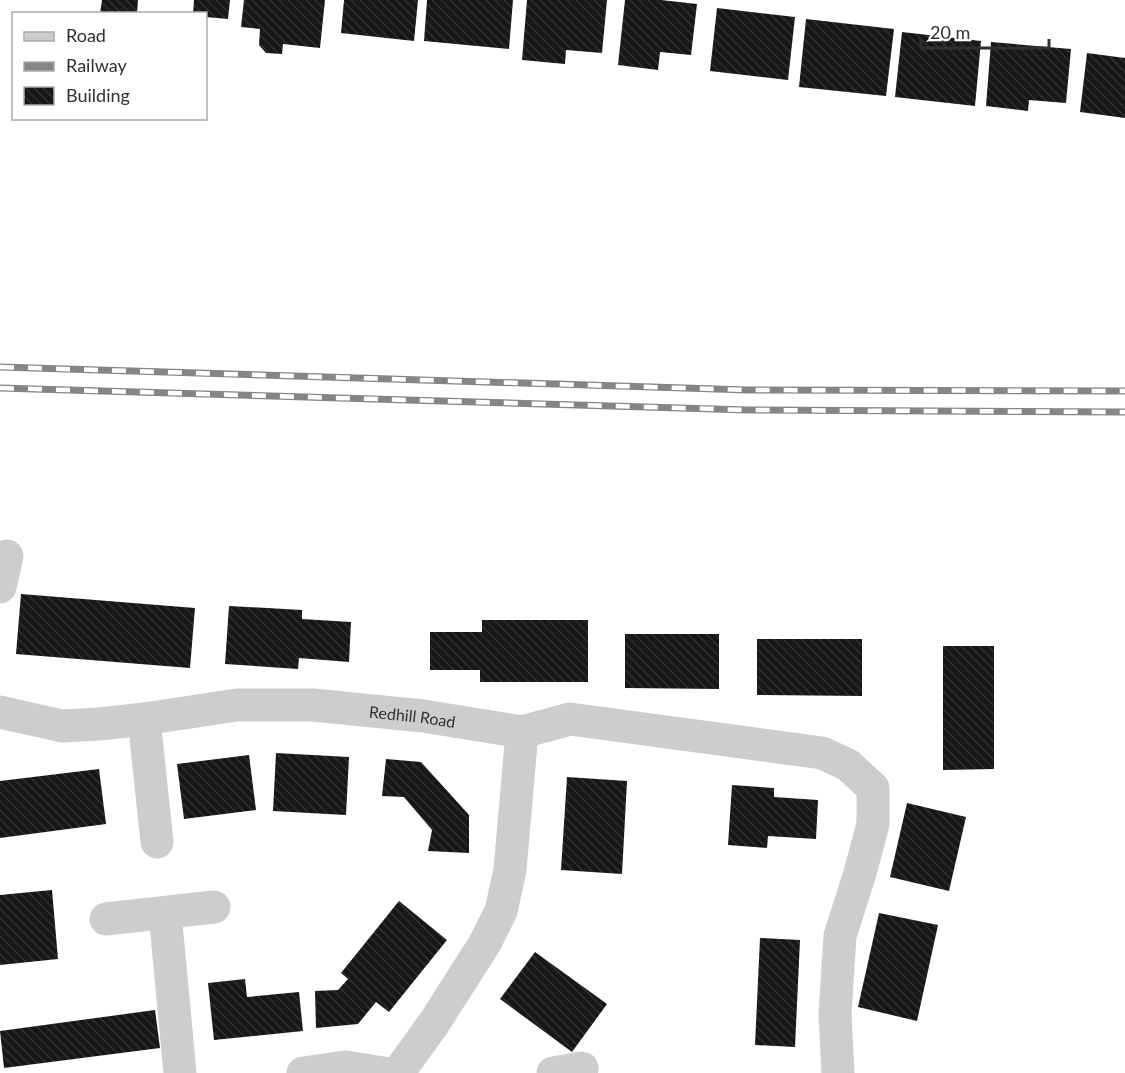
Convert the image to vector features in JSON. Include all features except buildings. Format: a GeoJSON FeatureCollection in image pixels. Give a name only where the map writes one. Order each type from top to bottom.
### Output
{"type":"FeatureCollection","features":[{"type":"Feature","properties":{"kind":"street","name":"Redhill Road"},"geometry":{"type":"LineString","coordinates":[[0,712],[62,726],[144,719],[237,705],[313,705],[423,716],[522,732],[570,718],[822,753],[848,765],[873,788],[873,824],[840,936],[835,1014],[838,1073]]}},
{"type":"Feature","properties":{"kind":"street"},"geometry":{"type":"LineString","coordinates":[[144,719],[157,842]]}},
{"type":"Feature","properties":{"kind":"street"},"geometry":{"type":"LineString","coordinates":[[398,1073],[434,1023],[485,943],[501,910],[510,870],[522,732]]}},
{"type":"Feature","properties":{"kind":"street"},"geometry":{"type":"LineString","coordinates":[[106,919],[214,907]]}},
{"type":"Feature","properties":{"kind":"street"},"geometry":{"type":"LineString","coordinates":[[165,913],[180,1073]]}},
{"type":"Feature","properties":{"kind":"street"},"geometry":{"type":"LineString","coordinates":[[303,1073],[346,1067],[383,1073]]}},
{"type":"Feature","properties":{"kind":"railway"},"geometry":{"type":"LineString","coordinates":[[0,367],[748,390],[1125,391]]}},
{"type":"Feature","properties":{"kind":"railway"},"geometry":{"type":"LineString","coordinates":[[0,388],[748,410],[1125,412]]}}]}
